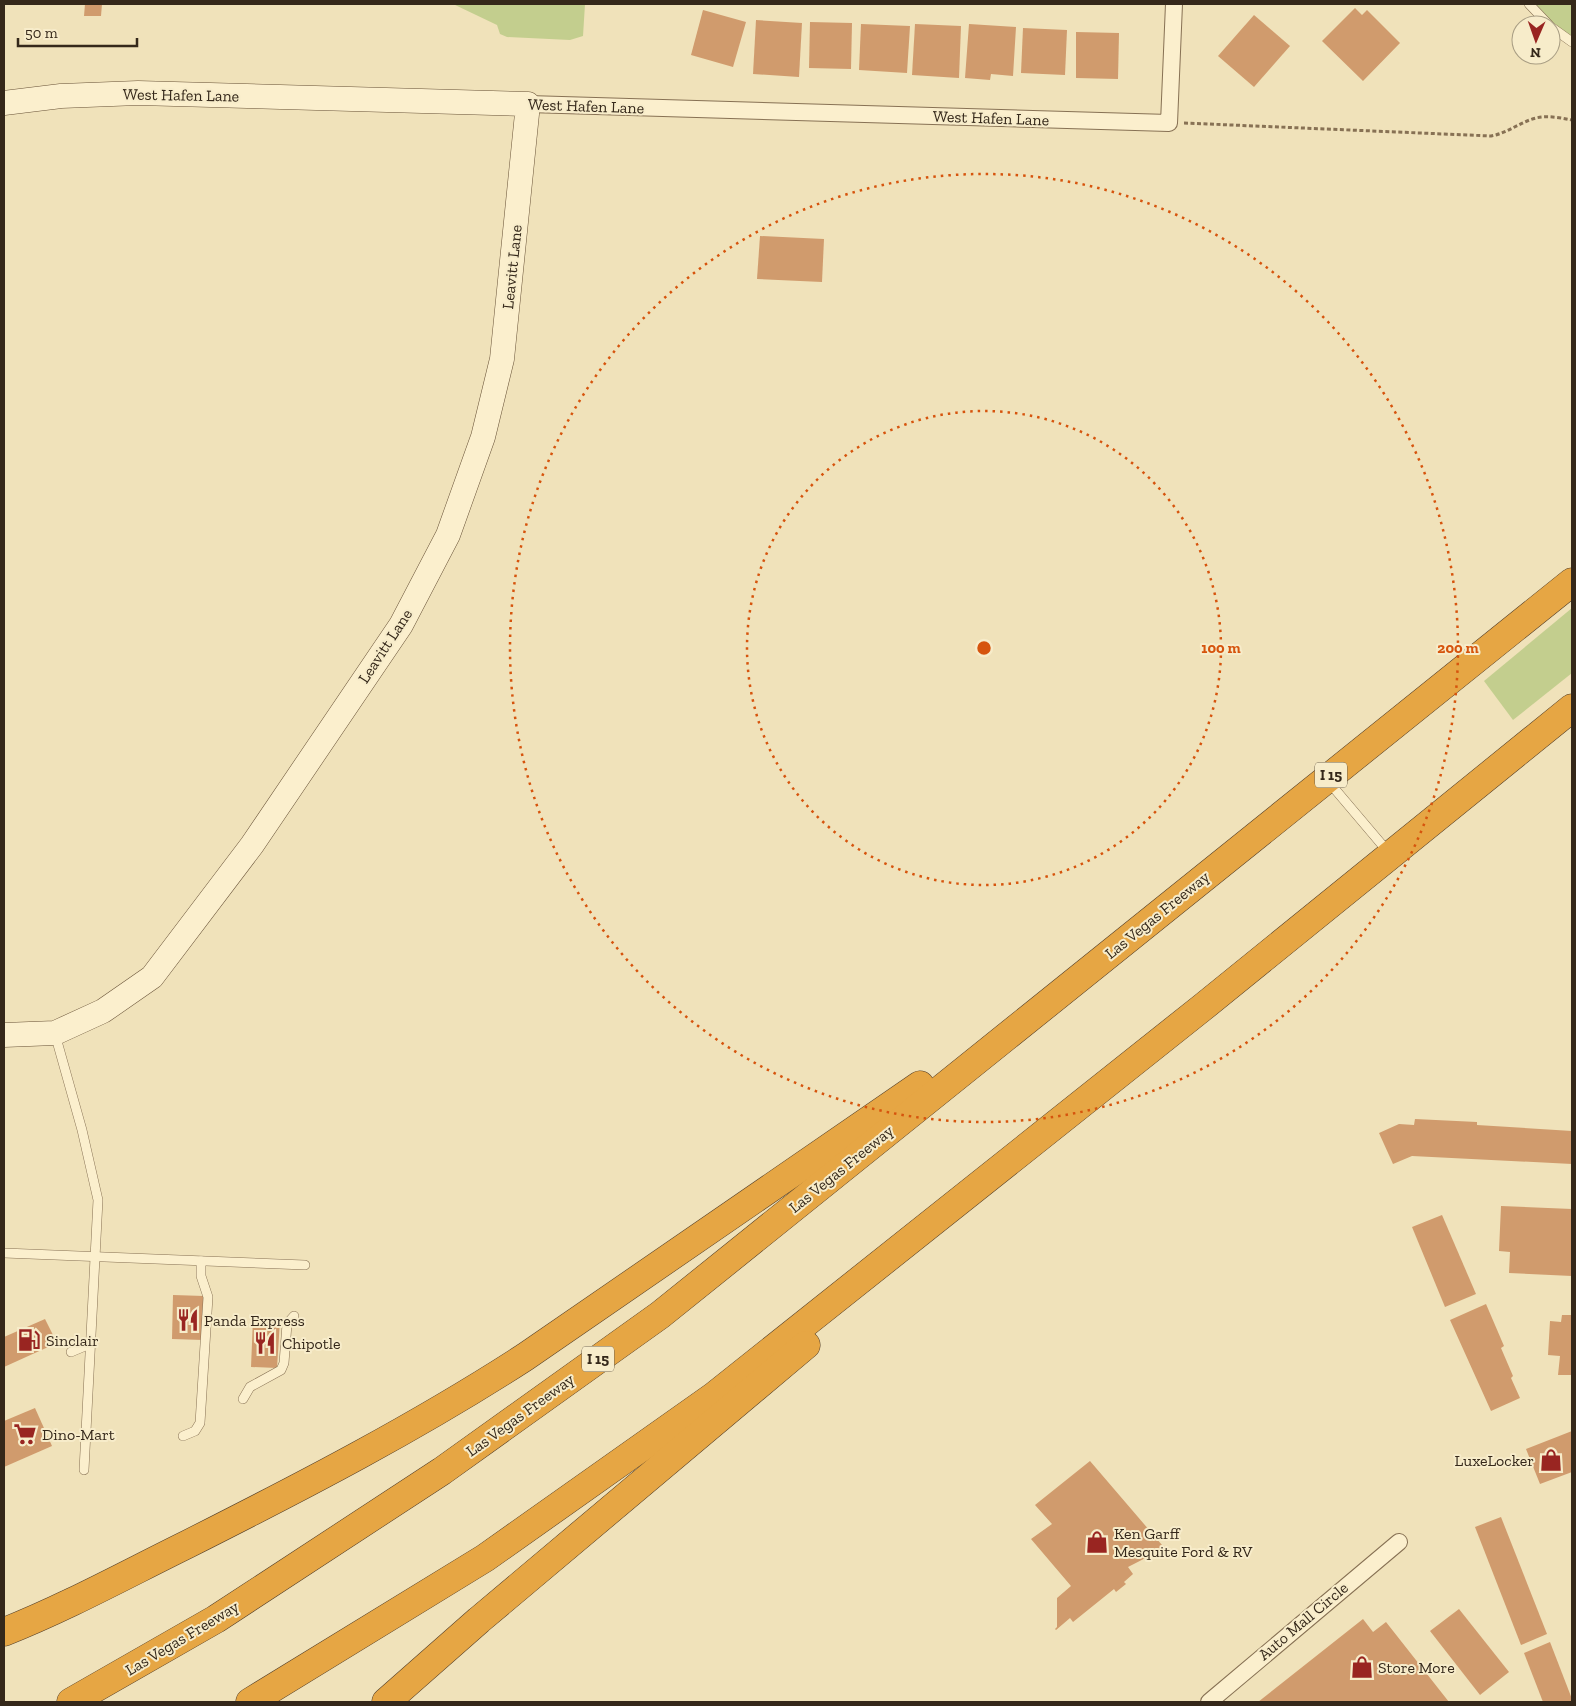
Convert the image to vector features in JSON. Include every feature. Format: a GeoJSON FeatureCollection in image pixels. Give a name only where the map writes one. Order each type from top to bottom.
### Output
{"type":"FeatureCollection","features":[{"type":"Feature","properties":{"kind":"highway","name":"Las Vegas Freeway"},"geometry":{"type":"LineString","coordinates":[[71,1702],[216,1619],[442,1471],[652,1321],[1572,582]]}},
{"type":"Feature","properties":{"kind":"highway"},"geometry":{"type":"LineString","coordinates":[[250,1702],[486,1558],[714,1396],[1203,1007],[1572,708]]}},
{"type":"Feature","properties":{"kind":"highway"},"geometry":{"type":"LineString","coordinates":[[4,1632],[85,1595],[244,1515],[416,1424],[476,1388],[1090,968]]}},
{"type":"Feature","properties":{"kind":"highway"},"geometry":{"type":"LineString","coordinates":[[386,1702],[479,1620],[733,1408],[1203,1007]]}},
{"type":"Feature","properties":{"kind":"main road","name":"West Hafen Lane"},"geometry":{"type":"LineString","coordinates":[[4,103],[60,96],[138,93],[528,104]]}},
{"type":"Feature","properties":{"kind":"main road","name":"Leavitt Lane"},"geometry":{"type":"LineString","coordinates":[[4,1035],[55,1033],[103,1011],[152,977],[252,845],[396,633],[448,535],[483,437],[502,359],[528,104]]}},
{"type":"Feature","properties":{"kind":"street"},"geometry":{"type":"LineString","coordinates":[[1169,123],[1174,4]]}},
{"type":"Feature","properties":{"kind":"street","name":"West Hafen Lane"},"geometry":{"type":"LineString","coordinates":[[528,104],[1169,123]]}},
{"type":"Feature","properties":{"kind":"street","name":"Auto Mall Circle"},"geometry":{"type":"LineString","coordinates":[[1208,1702],[1399,1542]]}},
{"type":"Feature","properties":{"kind":"lane"},"geometry":{"type":"LineString","coordinates":[[1529,4],[1540,15]]}},
{"type":"Feature","properties":{"kind":"lane"},"geometry":{"type":"LineString","coordinates":[[1561,34],[1572,42]]}},
{"type":"Feature","properties":{"kind":"lane"},"geometry":{"type":"LineString","coordinates":[[1326,779],[1391,855]]}},
{"type":"Feature","properties":{"kind":"lane"},"geometry":{"type":"LineString","coordinates":[[55,1033],[82,1130],[98,1200],[84,1470]]}},
{"type":"Feature","properties":{"kind":"lane"},"geometry":{"type":"LineString","coordinates":[[4,1254],[305,1265]]}},
{"type":"Feature","properties":{"kind":"lane"},"geometry":{"type":"LineString","coordinates":[[183,1436],[195,1431],[200,1423],[208,1297],[201,1276],[201,1261]]}},
{"type":"Feature","properties":{"kind":"lane"},"geometry":{"type":"LineString","coordinates":[[243,1399],[250,1387],[281,1370],[284,1363],[287,1324],[294,1316]]}},
{"type":"Feature","properties":{"kind":"lane"},"geometry":{"type":"LineString","coordinates":[[71,1352],[90,1344]]}},
{"type":"Feature","properties":{"kind":"path"},"geometry":{"type":"LineString","coordinates":[[1169,123],[1491,136],[1507,132],[1537,118],[1554,117],[1572,120]]}},
{"type":"Feature","properties":{"kind":"green space"},"geometry":{"type":"Polygon","coordinates":[[[453,4],[585,4],[583,36],[570,40],[507,37],[500,34],[497,25],[453,4]]]}},
{"type":"Feature","properties":{"kind":"green space"},"geometry":{"type":"Polygon","coordinates":[[[1535,4],[1572,4],[1572,37],[1561,29],[1561,15],[1544,15],[1535,4]]]}},
{"type":"Feature","properties":{"kind":"green space"},"geometry":{"type":"Polygon","coordinates":[[[1572,608],[1572,673],[1513,720],[1484,681],[1572,608]]]}},
{"type":"Feature","properties":{"kind":"building"},"geometry":{"type":"Polygon","coordinates":[[[85,4],[102,4],[101,16],[84,16],[85,4]]]}},
{"type":"Feature","properties":{"kind":"building"},"geometry":{"type":"Polygon","coordinates":[[[1355,8],[1362,15],[1367,10],[1400,43],[1363,81],[1322,41],[1355,8]]]}},
{"type":"Feature","properties":{"kind":"building"},"geometry":{"type":"Polygon","coordinates":[[[703,10],[746,22],[733,67],[691,55],[703,10]]]}},
{"type":"Feature","properties":{"kind":"building"},"geometry":{"type":"Polygon","coordinates":[[[1254,15],[1290,46],[1254,87],[1218,56],[1254,15]]]}},
{"type":"Feature","properties":{"kind":"building"},"geometry":{"type":"Polygon","coordinates":[[[756,20],[802,23],[799,77],[753,74],[756,20]]]}},
{"type":"Feature","properties":{"kind":"building"},"geometry":{"type":"Polygon","coordinates":[[[810,22],[852,23],[851,69],[809,68],[810,22]]]}},
{"type":"Feature","properties":{"kind":"building"},"geometry":{"type":"Polygon","coordinates":[[[861,24],[910,26],[907,73],[859,70],[861,24]]]}},
{"type":"Feature","properties":{"kind":"building"},"geometry":{"type":"Polygon","coordinates":[[[915,24],[961,26],[959,78],[912,75],[915,24]]]}},
{"type":"Feature","properties":{"kind":"building"},"geometry":{"type":"Polygon","coordinates":[[[969,24],[1016,27],[1013,76],[991,74],[990,80],[965,78],[969,24]]]}},
{"type":"Feature","properties":{"kind":"building"},"geometry":{"type":"Polygon","coordinates":[[[1023,28],[1067,30],[1065,75],[1021,73],[1023,28]]]}},
{"type":"Feature","properties":{"kind":"building"},"geometry":{"type":"Polygon","coordinates":[[[1076,32],[1119,33],[1118,79],[1076,78],[1076,32]]]}},
{"type":"Feature","properties":{"kind":"building"},"geometry":{"type":"Polygon","coordinates":[[[760,236],[824,239],[822,282],[757,279],[760,236]]]}},
{"type":"Feature","properties":{"kind":"building"},"geometry":{"type":"Polygon","coordinates":[[[1415,1119],[1477,1122],[1477,1125],[1572,1131],[1572,1164],[1412,1156],[1393,1164],[1379,1133],[1399,1124],[1414,1125],[1415,1119]]]}},
{"type":"Feature","properties":{"kind":"building"},"geometry":{"type":"Polygon","coordinates":[[[1501,1206],[1572,1209],[1572,1276],[1509,1273],[1510,1252],[1499,1251],[1501,1206]]]}},
{"type":"Feature","properties":{"kind":"building"},"geometry":{"type":"Polygon","coordinates":[[[1442,1215],[1476,1294],[1445,1307],[1412,1227],[1442,1215]]]}},
{"type":"Feature","properties":{"kind":"building"},"geometry":{"type":"Polygon","coordinates":[[[173,1295],[204,1296],[203,1340],[172,1339],[173,1295]]]}},
{"type":"Feature","properties":{"kind":"building"},"geometry":{"type":"Polygon","coordinates":[[[1486,1304],[1504,1346],[1501,1348],[1520,1398],[1491,1411],[1450,1320],[1486,1304]]]}},
{"type":"Feature","properties":{"kind":"building"},"geometry":{"type":"Polygon","coordinates":[[[1562,1315],[1572,1315],[1572,1375],[1558,1375],[1560,1356],[1548,1355],[1550,1321],[1561,1322],[1562,1315]]]}},
{"type":"Feature","properties":{"kind":"building","name":"Sinclair"},"geometry":{"type":"Polygon","coordinates":[[[45,1319],[57,1343],[4,1367],[4,1337],[45,1319]]]}},
{"type":"Feature","properties":{"kind":"building","name":"Chipotle"},"geometry":{"type":"Polygon","coordinates":[[[253,1319],[280,1320],[277,1368],[251,1367],[253,1319]]]}},
{"type":"Feature","properties":{"kind":"building","name":"Dino-Mart"},"geometry":{"type":"Polygon","coordinates":[[[35,1408],[52,1446],[4,1467],[4,1421],[35,1408]]]}},
{"type":"Feature","properties":{"kind":"building","name":"LuxeLocker"},"geometry":{"type":"Polygon","coordinates":[[[1572,1431],[1572,1472],[1540,1484],[1526,1449],[1572,1431]]]}},
{"type":"Feature","properties":{"kind":"building","name":"Ken Garff Mesquite Ford & RV"},"geometry":{"type":"Polygon","coordinates":[[[1090,1461],[1162,1545],[1167,1547],[1128,1567],[1133,1574],[1124,1582],[1126,1584],[1116,1592],[1114,1589],[1073,1622],[1070,1618],[1056,1630],[1057,1598],[1071,1586],[1031,1539],[1052,1524],[1035,1505],[1090,1461]]]}},
{"type":"Feature","properties":{"kind":"building"},"geometry":{"type":"Polygon","coordinates":[[[1501,1517],[1547,1634],[1521,1645],[1475,1527],[1501,1517]]]}},
{"type":"Feature","properties":{"kind":"building"},"geometry":{"type":"Polygon","coordinates":[[[1459,1609],[1509,1672],[1480,1695],[1430,1631],[1459,1609]]]}},
{"type":"Feature","properties":{"kind":"building","name":"Store More"},"geometry":{"type":"Polygon","coordinates":[[[1363,1619],[1373,1632],[1386,1622],[1449,1702],[1258,1702],[1363,1619]]]}},
{"type":"Feature","properties":{"kind":"building"},"geometry":{"type":"Polygon","coordinates":[[[1550,1642],[1572,1702],[1543,1702],[1524,1653],[1550,1642]]]}},
{"type":"Feature","properties":{"kind":"place","name":"Panda Express"},"geometry":{"type":"Point","coordinates":[188,1320]}},
{"type":"Feature","properties":{"kind":"place","name":"Sinclair"},"geometry":{"type":"Point","coordinates":[29,1340]}},
{"type":"Feature","properties":{"kind":"place","name":"Chipotle"},"geometry":{"type":"Point","coordinates":[265,1343]}},
{"type":"Feature","properties":{"kind":"place","name":"Dino-Mart"},"geometry":{"type":"Point","coordinates":[25,1434]}},
{"type":"Feature","properties":{"kind":"place","name":"LuxeLocker"},"geometry":{"type":"Point","coordinates":[1551,1460]}},
{"type":"Feature","properties":{"kind":"place","name":"Ken Garff Mesquite Ford & RV"},"geometry":{"type":"Point","coordinates":[1097,1542]}},
{"type":"Feature","properties":{"kind":"place","name":"Store More"},"geometry":{"type":"Point","coordinates":[1362,1667]}}]}
